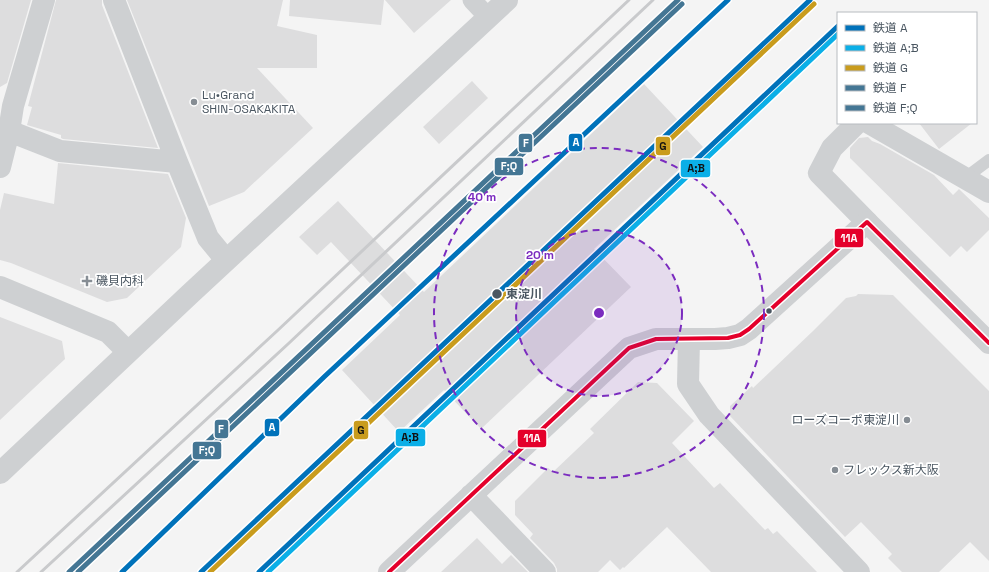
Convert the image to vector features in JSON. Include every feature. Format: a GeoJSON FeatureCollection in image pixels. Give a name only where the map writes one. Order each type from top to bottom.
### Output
{"type":"FeatureCollection","features":[{"type":"Feature","properties":{"kind":"street"},"geometry":{"type":"LineString","coordinates":[[0,167],[9,131],[7,104],[44,0]]}},
{"type":"Feature","properties":{"kind":"street"},"geometry":{"type":"LineString","coordinates":[[114,0],[208,238],[226,260]]}},
{"type":"Feature","properties":{"kind":"street"},"geometry":{"type":"LineString","coordinates":[[472,0],[488,17]]}},
{"type":"Feature","properties":{"kind":"street"},"geometry":{"type":"LineString","coordinates":[[0,473],[226,260],[506,0]]}},
{"type":"Feature","properties":{"kind":"street"},"geometry":{"type":"LineString","coordinates":[[856,124],[832,148],[819,174],[989,343]]}},
{"type":"Feature","properties":{"kind":"street"},"geometry":{"type":"LineString","coordinates":[[871,124],[989,192]]}},
{"type":"Feature","properties":{"kind":"street"},"geometry":{"type":"LineString","coordinates":[[9,131],[60,151],[177,162]]}},
{"type":"Feature","properties":{"kind":"street"},"geometry":{"type":"LineString","coordinates":[[389,572],[629,348],[656,339],[715,339],[740,335],[749,329],[867,222]]}},
{"type":"Feature","properties":{"kind":"street"},"geometry":{"type":"LineString","coordinates":[[0,287],[108,332],[128,352]]}},
{"type":"Feature","properties":{"kind":"street"},"geometry":{"type":"LineString","coordinates":[[689,339],[688,384],[709,415],[859,572]]}},
{"type":"Feature","properties":{"kind":"street"},"geometry":{"type":"LineString","coordinates":[[471,495],[545,572]]}},
{"type":"Feature","properties":{"kind":"lane"},"geometry":{"type":"LineString","coordinates":[[965,178],[989,160]]}},
{"type":"Feature","properties":{"kind":"building"},"geometry":{"type":"Polygon","coordinates":[[[0,0],[31,0],[7,83],[0,87],[0,0]]]}},
{"type":"Feature","properties":{"kind":"building"},"geometry":{"type":"Polygon","coordinates":[[[56,0],[102,0],[102,5],[158,148],[63,139],[61,138],[61,135],[27,125],[32,107],[28,106],[56,0]]]}},
{"type":"Feature","properties":{"kind":"building"},"geometry":{"type":"Polygon","coordinates":[[[127,0],[283,0],[277,26],[317,35],[317,68],[257,68],[313,128],[244,192],[209,206],[127,0]]]}},
{"type":"Feature","properties":{"kind":"building"},"geometry":{"type":"Polygon","coordinates":[[[290,0],[384,0],[381,25],[289,16],[290,0]]]}},
{"type":"Feature","properties":{"kind":"building"},"geometry":{"type":"Polygon","coordinates":[[[385,0],[451,0],[414,33],[385,0]]]}},
{"type":"Feature","properties":{"kind":"building"},"geometry":{"type":"Polygon","coordinates":[[[472,81],[488,98],[439,144],[423,127],[472,81]]]}},
{"type":"Feature","properties":{"kind":"building"},"geometry":{"type":"Polygon","coordinates":[[[644,84],[703,147],[594,249],[631,287],[481,429],[444,390],[399,432],[342,370],[400,315],[331,242],[317,255],[299,237],[338,201],[424,292],[644,84]]]}},
{"type":"Feature","properties":{"kind":"building"},"geometry":{"type":"Polygon","coordinates":[[[920,124],[971,124],[939,149],[920,124]]]}},
{"type":"Feature","properties":{"kind":"building"},"geometry":{"type":"Polygon","coordinates":[[[868,137],[872,141],[880,144],[934,175],[953,195],[959,189],[989,218],[989,230],[967,252],[961,246],[950,257],[850,158],[850,148],[859,138],[868,137]]]}},
{"type":"Feature","properties":{"kind":"building"},"geometry":{"type":"Polygon","coordinates":[[[58,163],[168,174],[186,218],[181,247],[127,298],[107,302],[11,263],[0,260],[0,210],[4,193],[54,204],[58,163]]]}},
{"type":"Feature","properties":{"kind":"building"},"geometry":{"type":"Polygon","coordinates":[[[858,294],[893,295],[989,391],[989,561],[970,542],[939,572],[902,572],[888,558],[892,554],[861,522],[845,537],[730,416],[730,406],[752,386],[753,388],[846,298],[856,296],[858,294]]]}},
{"type":"Feature","properties":{"kind":"building"},"geometry":{"type":"Polygon","coordinates":[[[0,317],[62,341],[65,359],[0,420],[0,317]]]}},
{"type":"Feature","properties":{"kind":"building"},"geometry":{"type":"Polygon","coordinates":[[[638,382],[657,383],[694,421],[672,443],[714,488],[720,483],[765,530],[768,528],[773,534],[777,531],[817,572],[711,572],[667,527],[624,568],[623,567],[620,570],[610,560],[598,572],[557,572],[554,563],[530,538],[533,534],[515,515],[515,501],[548,468],[553,472],[594,433],[590,429],[638,382]]]}},
{"type":"Feature","properties":{"kind":"building"},"geometry":{"type":"Polygon","coordinates":[[[477,538],[502,564],[511,555],[528,572],[441,572],[477,538]]]}},
{"type":"Feature","properties":{"kind":"railway"},"geometry":{"type":"LineString","coordinates":[[17,572],[277,331],[629,0]]}},
{"type":"Feature","properties":{"kind":"railway"},"geometry":{"type":"LineString","coordinates":[[41,572],[288,344],[653,0]]}},
{"type":"Feature","properties":{"kind":"rail line","name":"F"},"geometry":{"type":"LineString","coordinates":[[69,572],[678,0]]}},
{"type":"Feature","properties":{"kind":"rail line","name":"A"},"geometry":{"type":"LineString","coordinates":[[122,572],[324,377],[728,0]]}},
{"type":"Feature","properties":{"kind":"rail line","name":"A"},"geometry":{"type":"LineString","coordinates":[[201,572],[810,0]]}},
{"type":"Feature","properties":{"kind":"rail line","name":"F;Q"},"geometry":{"type":"LineString","coordinates":[[78,572],[682,4]]}},
{"type":"Feature","properties":{"kind":"rail line","name":"G"},"geometry":{"type":"LineString","coordinates":[[210,572],[814,4]]}},
{"type":"Feature","properties":{"kind":"rail line","name":"A"},"geometry":{"type":"LineString","coordinates":[[259,572],[837,27]]}},
{"type":"Feature","properties":{"kind":"rail line","name":"A;B"},"geometry":{"type":"LineString","coordinates":[[268,572],[837,35]]}},
{"type":"Feature","properties":{"kind":"transit line","name":"11A"},"geometry":{"type":"LineString","coordinates":[[389,572],[629,348],[656,339],[728,338],[740,335],[749,329],[867,222],[989,343]]}},
{"type":"Feature","properties":{"kind":"place","name":"Lu•Grand SHIN-OSAKAKITA"},"geometry":{"type":"Point","coordinates":[194,102]}},
{"type":"Feature","properties":{"kind":"place","name":"磯貝内科"},"geometry":{"type":"Point","coordinates":[87,281]}},
{"type":"Feature","properties":{"kind":"place","name":"東淀川"},"geometry":{"type":"Point","coordinates":[497,294]}},
{"type":"Feature","properties":{"kind":"place","name":"ローズコーポ東淀川"},"geometry":{"type":"Point","coordinates":[907,420]}},
{"type":"Feature","properties":{"kind":"place","name":"フレックス新大阪"},"geometry":{"type":"Point","coordinates":[835,470]}}]}
